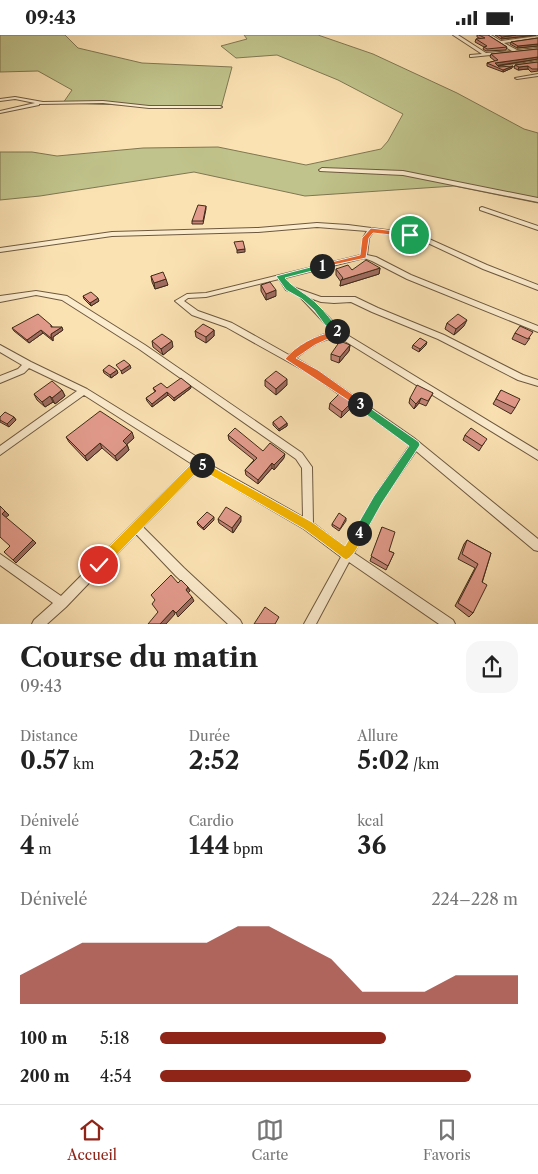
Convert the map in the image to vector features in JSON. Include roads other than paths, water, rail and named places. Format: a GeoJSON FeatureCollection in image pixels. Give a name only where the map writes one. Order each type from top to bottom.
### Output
{"type":"FeatureCollection","features":[{"type":"Feature","properties":{"kind":"street"},"geometry":{"type":"LineString","coordinates":[[455,35],[485,54]]}},
{"type":"Feature","properties":{"kind":"street"},"geometry":{"type":"LineString","coordinates":[[488,35],[516,51]]}},
{"type":"Feature","properties":{"kind":"street"},"geometry":{"type":"LineString","coordinates":[[499,41],[538,37]]}},
{"type":"Feature","properties":{"kind":"street"},"geometry":{"type":"LineString","coordinates":[[471,56],[537,50]]}},
{"type":"Feature","properties":{"kind":"street"},"geometry":{"type":"LineString","coordinates":[[498,67],[538,62]]}},
{"type":"Feature","properties":{"kind":"street"},"geometry":{"type":"LineString","coordinates":[[517,78],[538,75]]}},
{"type":"Feature","properties":{"kind":"street"},"geometry":{"type":"LineString","coordinates":[[0,100],[15,98],[43,103]]}},
{"type":"Feature","properties":{"kind":"street"},"geometry":{"type":"LineString","coordinates":[[0,112],[43,103],[96,102],[149,107],[220,107]]}},
{"type":"Feature","properties":{"kind":"street"},"geometry":{"type":"LineString","coordinates":[[322,171],[403,173],[538,200]]}},
{"type":"Feature","properties":{"kind":"street"},"geometry":{"type":"LineString","coordinates":[[482,209],[538,228]]}},
{"type":"Feature","properties":{"kind":"street"},"geometry":{"type":"LineString","coordinates":[[0,250],[130,233],[258,230],[317,225],[416,235],[538,288]]}},
{"type":"Feature","properties":{"kind":"street"},"geometry":{"type":"LineString","coordinates":[[364,256],[366,238],[371,230]]}},
{"type":"Feature","properties":{"kind":"street"},"geometry":{"type":"LineString","coordinates":[[538,329],[409,277],[374,259],[364,256],[206,295],[187,296],[179,301],[195,313],[229,325],[315,373],[415,445],[538,546]]}},
{"type":"Feature","properties":{"kind":"street"},"geometry":{"type":"LineString","coordinates":[[280,276],[288,288],[328,300],[352,299],[441,337],[521,379],[538,383]]}},
{"type":"Feature","properties":{"kind":"street"},"geometry":{"type":"LineString","coordinates":[[296,291],[317,308],[328,323],[341,335],[538,456]]}},
{"type":"Feature","properties":{"kind":"street"},"geometry":{"type":"LineString","coordinates":[[0,299],[36,293],[64,298],[142,347],[298,456],[307,467],[308,525]]}},
{"type":"Feature","properties":{"kind":"street"},"geometry":{"type":"LineString","coordinates":[[289,359],[312,343],[327,336],[341,335]]}},
{"type":"Feature","properties":{"kind":"street"},"geometry":{"type":"LineString","coordinates":[[0,348],[84,391],[198,463],[308,525],[346,554],[449,624]]}},
{"type":"Feature","properties":{"kind":"street"},"geometry":{"type":"LineString","coordinates":[[0,381],[21,371],[28,364]]}},
{"type":"Feature","properties":{"kind":"street"},"geometry":{"type":"LineString","coordinates":[[0,451],[84,391]]}},
{"type":"Feature","properties":{"kind":"street"},"geometry":{"type":"LineString","coordinates":[[310,624],[346,554],[378,499],[415,445]]}},
{"type":"Feature","properties":{"kind":"street"},"geometry":{"type":"LineString","coordinates":[[38,624],[62,603],[198,463]]}},
{"type":"Feature","properties":{"kind":"street"},"geometry":{"type":"LineString","coordinates":[[136,527],[180,572],[236,624]]}},
{"type":"Feature","properties":{"kind":"street"},"geometry":{"type":"LineString","coordinates":[[0,559],[62,603]]}}]}
